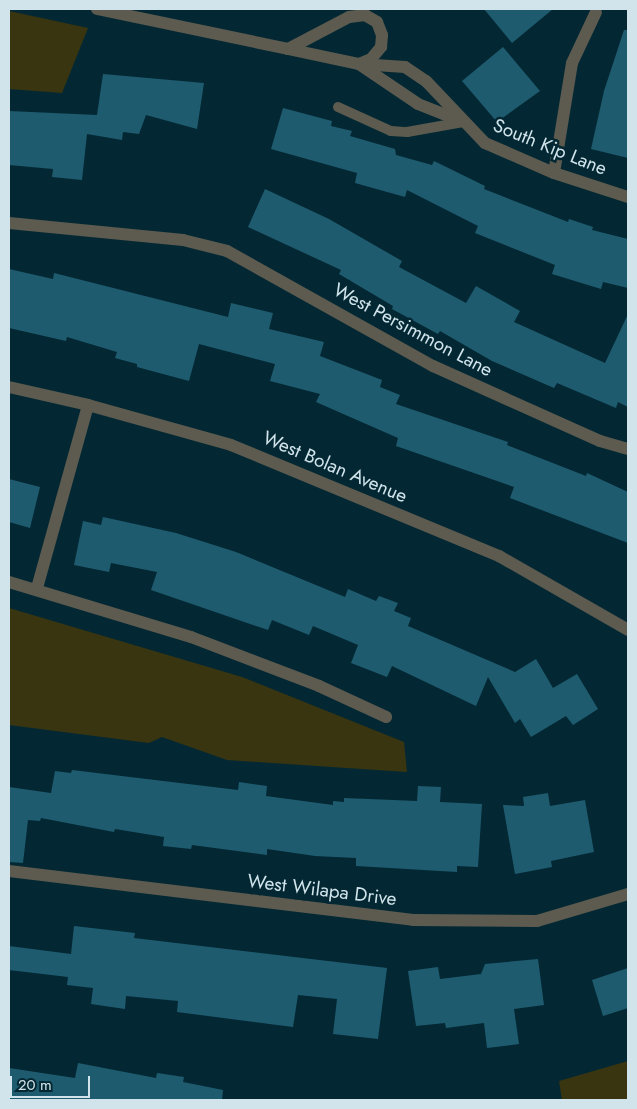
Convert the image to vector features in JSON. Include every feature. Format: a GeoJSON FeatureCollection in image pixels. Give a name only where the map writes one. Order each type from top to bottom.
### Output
{"type":"FeatureCollection","features":[{"type":"Feature","properties":{"kind":"street","name":"South Kip Lane"},"geometry":{"type":"LineString","coordinates":[[97,9],[359,64],[405,66],[426,81],[485,143],[554,173],[628,197]]}},
{"type":"Feature","properties":{"kind":"street"},"geometry":{"type":"LineString","coordinates":[[554,173],[572,63],[596,12]]}},
{"type":"Feature","properties":{"kind":"street"},"geometry":{"type":"LineString","coordinates":[[288,49],[349,17],[365,15],[377,22],[382,35],[380,47],[371,58],[359,64]]}},
{"type":"Feature","properties":{"kind":"street","name":"South Kip Lane"},"geometry":{"type":"LineString","coordinates":[[359,64],[418,104],[463,122]]}},
{"type":"Feature","properties":{"kind":"street","name":"West Persimmon Lane"},"geometry":{"type":"LineString","coordinates":[[9,223],[183,240],[227,251],[433,366],[600,441],[628,449]]}},
{"type":"Feature","properties":{"kind":"street","name":"West Bolan Avenue"},"geometry":{"type":"LineString","coordinates":[[9,387],[88,405],[231,444],[481,548],[628,630]]}},
{"type":"Feature","properties":{"kind":"street"},"geometry":{"type":"LineString","coordinates":[[37,588],[88,405]]}},
{"type":"Feature","properties":{"kind":"street"},"geometry":{"type":"LineString","coordinates":[[9,582],[37,588],[191,637],[319,686],[386,717]]}},
{"type":"Feature","properties":{"kind":"street","name":"West Wilapa Drive"},"geometry":{"type":"LineString","coordinates":[[9,871],[414,920],[537,921],[628,894]]}},
{"type":"Feature","properties":{"kind":"lane"},"geometry":{"type":"LineString","coordinates":[[338,107],[391,131],[407,132],[463,122]]}},
{"type":"Feature","properties":{"kind":"shaded area"},"geometry":{"type":"Polygon","coordinates":[[[9,11],[88,28],[62,93],[9,89],[9,11]]]}},
{"type":"Feature","properties":{"kind":"shaded area"},"geometry":{"type":"Polygon","coordinates":[[[9,608],[242,677],[404,742],[407,772],[227,760],[162,737],[149,743],[9,725],[9,608]]]}},
{"type":"Feature","properties":{"kind":"shaded area"},"geometry":{"type":"Polygon","coordinates":[[[628,1061],[628,1100],[562,1100],[559,1081],[628,1061]]]}},
{"type":"Feature","properties":{"kind":"building"},"geometry":{"type":"Polygon","coordinates":[[[484,9],[553,9],[512,43],[484,9]]]}},
{"type":"Feature","properties":{"kind":"building"},"geometry":{"type":"Polygon","coordinates":[[[624,30],[628,30],[628,158],[591,149],[604,91],[624,30]]]}},
{"type":"Feature","properties":{"kind":"building"},"geometry":{"type":"Polygon","coordinates":[[[503,47],[540,91],[497,122],[462,81],[503,47]]]}},
{"type":"Feature","properties":{"kind":"building"},"geometry":{"type":"Polygon","coordinates":[[[103,74],[204,83],[197,129],[146,115],[139,134],[123,132],[122,140],[87,134],[82,180],[52,177],[53,169],[9,165],[9,111],[97,115],[103,74]]]}},
{"type":"Feature","properties":{"kind":"building"},"geometry":{"type":"Polygon","coordinates":[[[283,108],[332,121],[331,126],[352,131],[350,136],[395,149],[396,155],[432,165],[434,161],[485,186],[484,189],[568,222],[569,219],[593,227],[592,230],[628,239],[628,288],[603,282],[601,289],[552,274],[555,265],[475,233],[478,226],[407,190],[405,197],[355,183],[357,173],[271,149],[283,108]]]}},
{"type":"Feature","properties":{"kind":"building"},"geometry":{"type":"Polygon","coordinates":[[[265,189],[329,219],[402,261],[399,267],[466,303],[476,286],[520,311],[514,322],[605,363],[628,314],[628,407],[618,402],[616,408],[557,383],[554,388],[492,361],[440,331],[438,334],[392,309],[393,306],[339,274],[341,270],[248,227],[265,189]]]}},
{"type":"Feature","properties":{"kind":"building"},"geometry":{"type":"Polygon","coordinates":[[[9,269],[53,279],[54,273],[228,317],[231,303],[273,313],[269,329],[324,342],[320,356],[382,380],[380,387],[400,395],[396,404],[508,442],[507,445],[586,476],[587,473],[628,492],[628,543],[510,498],[514,487],[396,446],[398,438],[316,402],[320,394],[270,381],[275,364],[199,344],[189,381],[137,367],[137,364],[115,358],[117,352],[67,337],[66,341],[9,328],[9,269]]]}},
{"type":"Feature","properties":{"kind":"building"},"geometry":{"type":"Polygon","coordinates":[[[9,479],[40,487],[30,528],[9,522],[9,479]]]}},
{"type":"Feature","properties":{"kind":"building"},"geometry":{"type":"Polygon","coordinates":[[[103,517],[176,533],[236,552],[345,597],[348,589],[376,601],[379,596],[398,603],[394,611],[411,618],[408,626],[515,672],[536,659],[553,688],[577,674],[598,709],[573,725],[566,716],[531,737],[520,719],[515,723],[488,677],[476,706],[392,666],[387,677],[351,663],[358,645],[313,626],[309,635],[272,620],[268,630],[151,590],[157,572],[111,563],[109,572],[74,565],[83,521],[101,525],[103,517]]]}},
{"type":"Feature","properties":{"kind":"building"},"geometry":{"type":"Polygon","coordinates":[[[72,770],[238,790],[239,782],[267,786],[266,796],[333,805],[333,801],[344,802],[344,798],[417,801],[418,786],[441,787],[440,802],[482,804],[478,867],[457,866],[457,872],[356,866],[356,858],[315,856],[267,849],[267,855],[192,845],[191,849],[163,846],[164,837],[115,829],[114,832],[41,818],[40,821],[28,820],[23,863],[9,862],[9,787],[51,793],[55,771],[71,773],[72,770]]]}},
{"type":"Feature","properties":{"kind":"building"},"geometry":{"type":"Polygon","coordinates":[[[548,793],[550,806],[585,800],[594,852],[551,861],[552,867],[515,874],[503,805],[524,806],[523,797],[548,793]]]}},
{"type":"Feature","properties":{"kind":"building"},"geometry":{"type":"Polygon","coordinates":[[[74,926],[135,933],[134,938],[387,968],[378,1039],[333,1034],[337,999],[298,995],[293,1027],[177,1012],[178,1001],[126,996],[125,1009],[91,1004],[93,988],[67,985],[68,977],[9,970],[9,946],[71,954],[74,926]]]}},
{"type":"Feature","properties":{"kind":"building"},"geometry":{"type":"Polygon","coordinates":[[[538,959],[544,1005],[514,1009],[519,1044],[487,1048],[484,1023],[446,1028],[445,1023],[416,1026],[408,971],[438,967],[440,979],[481,974],[485,964],[538,959]]]}},
{"type":"Feature","properties":{"kind":"building"},"geometry":{"type":"Polygon","coordinates":[[[628,968],[628,1008],[603,1016],[592,980],[628,968]]]}},
{"type":"Feature","properties":{"kind":"building"},"geometry":{"type":"Polygon","coordinates":[[[78,1063],[156,1078],[157,1073],[184,1077],[183,1082],[223,1090],[222,1100],[9,1100],[9,1068],[75,1078],[78,1063]]]}}]}
